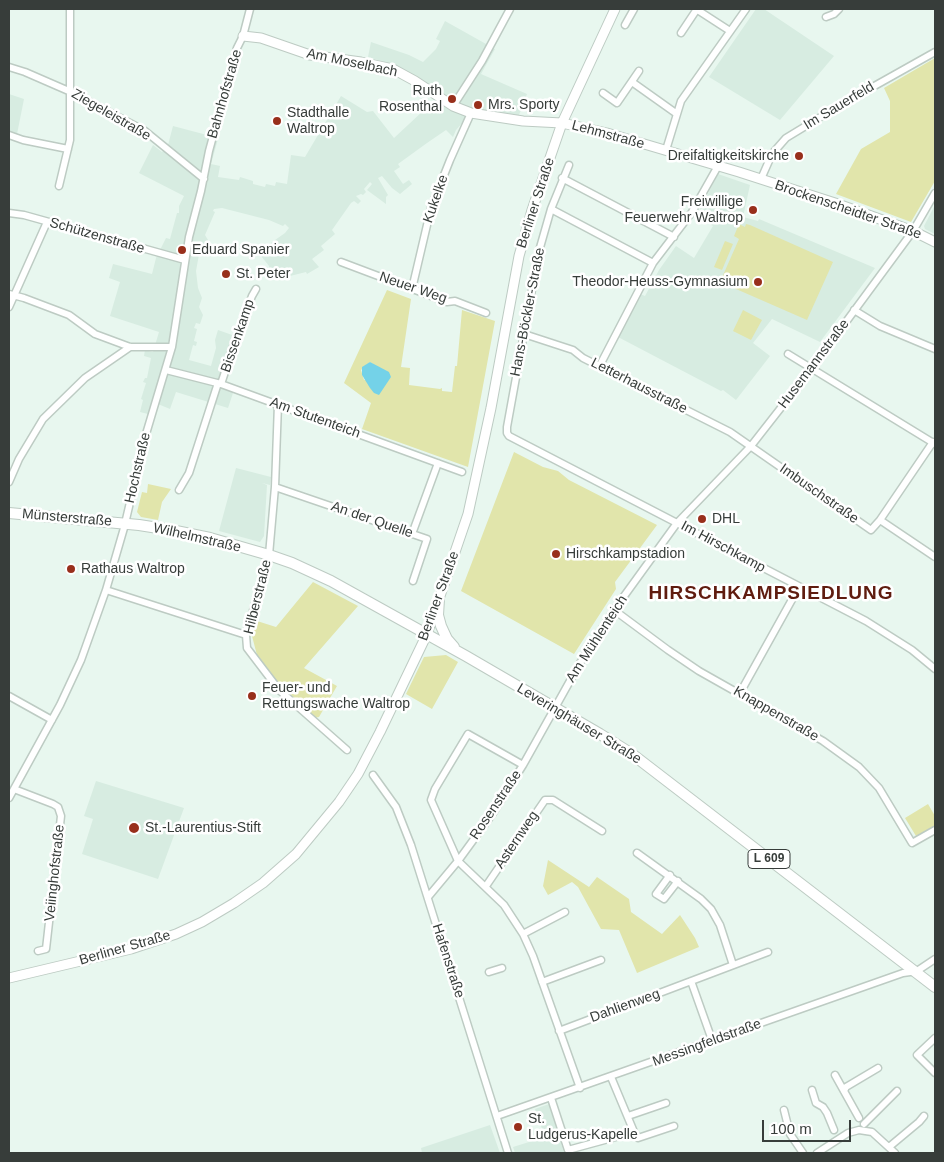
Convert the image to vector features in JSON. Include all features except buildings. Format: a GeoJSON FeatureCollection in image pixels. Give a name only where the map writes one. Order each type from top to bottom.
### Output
{"type":"FeatureCollection","features":[{"type":"Feature","properties":{"kind":"main road","name":"Berliner Straße"},"geometry":{"type":"LineString","coordinates":[[9,978],[131,949],[176,934],[210,917],[263,883],[296,854],[320,828],[353,781],[380,732],[426,634],[439,600],[470,505],[491,408],[519,256],[532,210],[562,123],[615,9]]}},
{"type":"Feature","properties":{"kind":"main road","name":"Am Moselbach"},"geometry":{"type":"LineString","coordinates":[[243,36],[261,38],[310,55],[361,62],[393,69],[453,106]]}},
{"type":"Feature","properties":{"kind":"main road","name":"Lehmstraße"},"geometry":{"type":"LineString","coordinates":[[453,106],[472,113],[522,121],[562,123],[607,133],[761,179]]}},
{"type":"Feature","properties":{"kind":"main road","name":"Brockenscheidter Straße"},"geometry":{"type":"LineString","coordinates":[[761,179],[913,231],[935,242]]}},
{"type":"Feature","properties":{"kind":"main road","name":"Münsterstraße"},"geometry":{"type":"LineString","coordinates":[[9,513],[125,524]]}},
{"type":"Feature","properties":{"kind":"main road","name":"Wilhelmstraße"},"geometry":{"type":"LineString","coordinates":[[125,524],[171,530],[210,538],[269,555]]}},
{"type":"Feature","properties":{"kind":"main road","name":"Leveringhäuser Straße"},"geometry":{"type":"LineString","coordinates":[[269,555],[292,563],[331,581],[457,651],[632,754],[917,971],[935,987]]}},
{"type":"Feature","properties":{"kind":"main road"},"geometry":{"type":"LineString","coordinates":[[439,600],[438,615],[441,626],[457,651]]}},
{"type":"Feature","properties":{"kind":"street"},"geometry":{"type":"LineString","coordinates":[[59,186],[70,140],[70,9]]}},
{"type":"Feature","properties":{"kind":"street","name":"Bahnhofstraße"},"geometry":{"type":"LineString","coordinates":[[204,179],[215,129],[237,48],[243,36],[250,9]]}},
{"type":"Feature","properties":{"kind":"street"},"geometry":{"type":"LineString","coordinates":[[453,106],[482,61],[510,9]]}},
{"type":"Feature","properties":{"kind":"street"},"geometry":{"type":"LineString","coordinates":[[625,25],[634,9]]}},
{"type":"Feature","properties":{"kind":"street"},"geometry":{"type":"LineString","coordinates":[[682,33],[697,9],[730,32]]}},
{"type":"Feature","properties":{"kind":"street"},"geometry":{"type":"LineString","coordinates":[[666,150],[681,102],[746,9]]}},
{"type":"Feature","properties":{"kind":"street"},"geometry":{"type":"LineString","coordinates":[[826,16],[834,14],[839,9]]}},
{"type":"Feature","properties":{"kind":"street","name":"Im Sauerfeld"},"geometry":{"type":"LineString","coordinates":[[761,179],[772,154],[786,138],[837,106],[935,52]]}},
{"type":"Feature","properties":{"kind":"street","name":"Ziegeleistraße"},"geometry":{"type":"LineString","coordinates":[[9,67],[26,72],[70,92],[145,131],[204,179]]}},
{"type":"Feature","properties":{"kind":"street"},"geometry":{"type":"LineString","coordinates":[[603,93],[620,105],[640,71]]}},
{"type":"Feature","properties":{"kind":"street"},"geometry":{"type":"LineString","coordinates":[[632,82],[677,114]]}},
{"type":"Feature","properties":{"kind":"street","name":"Kukelke"},"geometry":{"type":"LineString","coordinates":[[412,289],[431,208],[450,160],[472,113]]}},
{"type":"Feature","properties":{"kind":"street"},"geometry":{"type":"LineString","coordinates":[[9,135],[23,140],[68,148]]}},
{"type":"Feature","properties":{"kind":"street","name":"Hans-Böckler-Straße"},"geometry":{"type":"LineString","coordinates":[[507,433],[539,251],[550,210],[569,165]]}},
{"type":"Feature","properties":{"kind":"street"},"geometry":{"type":"LineString","coordinates":[[599,367],[653,263],[692,212],[718,166]]}},
{"type":"Feature","properties":{"kind":"street"},"geometry":{"type":"LineString","coordinates":[[562,178],[674,237]]}},
{"type":"Feature","properties":{"kind":"street","name":"Hochstraße"},"geometry":{"type":"LineString","coordinates":[[9,798],[52,720],[81,660],[106,590],[125,524],[146,434],[172,347],[189,237],[204,179]]}},
{"type":"Feature","properties":{"kind":"street","name":"Husemannstraße"},"geometry":{"type":"LineString","coordinates":[[677,523],[751,446],[812,368],[913,231],[935,193]]}},
{"type":"Feature","properties":{"kind":"street"},"geometry":{"type":"LineString","coordinates":[[550,210],[653,263]]}},
{"type":"Feature","properties":{"kind":"street","name":"Schützenstraße"},"geometry":{"type":"LineString","coordinates":[[9,213],[24,215],[172,258],[185,260]]}},
{"type":"Feature","properties":{"kind":"street"},"geometry":{"type":"LineString","coordinates":[[9,308],[12,295],[47,222]]}},
{"type":"Feature","properties":{"kind":"street","name":"Neuer Weg"},"geometry":{"type":"LineString","coordinates":[[341,262],[447,302],[455,301],[486,313]]}},
{"type":"Feature","properties":{"kind":"street","name":"Bissenkamp"},"geometry":{"type":"LineString","coordinates":[[179,490],[189,473],[237,335],[256,289]]}},
{"type":"Feature","properties":{"kind":"street"},"geometry":{"type":"LineString","coordinates":[[12,295],[70,315],[95,334],[130,347],[172,347]]}},
{"type":"Feature","properties":{"kind":"street"},"geometry":{"type":"LineString","coordinates":[[854,310],[880,326],[935,349]]}},
{"type":"Feature","properties":{"kind":"street","name":"Letterhausstraße"},"geometry":{"type":"LineString","coordinates":[[524,334],[567,347],[599,367],[730,432],[751,446]]}},
{"type":"Feature","properties":{"kind":"street"},"geometry":{"type":"LineString","coordinates":[[9,482],[19,459],[44,419],[85,378],[130,347]]}},
{"type":"Feature","properties":{"kind":"street"},"geometry":{"type":"LineString","coordinates":[[788,354],[934,443],[880,520]]}},
{"type":"Feature","properties":{"kind":"street","name":"Am Stutenteich"},"geometry":{"type":"LineString","coordinates":[[166,370],[220,384],[462,472]]}},
{"type":"Feature","properties":{"kind":"street","name":"Hilberstraße"},"geometry":{"type":"LineString","coordinates":[[278,404],[269,555],[246,635],[247,648],[279,690],[347,750]]}},
{"type":"Feature","properties":{"kind":"street","name":"Im Hirschkamp"},"geometry":{"type":"LineString","coordinates":[[507,433],[512,438],[866,621],[912,650],[935,669]]}},
{"type":"Feature","properties":{"kind":"street","name":"Imbuschstraße"},"geometry":{"type":"LineString","coordinates":[[751,446],[871,530],[880,520],[935,557]]}},
{"type":"Feature","properties":{"kind":"street"},"geometry":{"type":"LineString","coordinates":[[412,534],[438,463]]}},
{"type":"Feature","properties":{"kind":"street","name":"An der Quelle"},"geometry":{"type":"LineString","coordinates":[[274,488],[427,539],[413,581]]}},
{"type":"Feature","properties":{"kind":"street","name":"Am Mühlenteich"},"geometry":{"type":"LineString","coordinates":[[555,708],[580,663],[614,610],[677,523]]}},
{"type":"Feature","properties":{"kind":"street"},"geometry":{"type":"LineString","coordinates":[[740,693],[800,587]]}},
{"type":"Feature","properties":{"kind":"street"},"geometry":{"type":"LineString","coordinates":[[106,590],[246,635]]}},
{"type":"Feature","properties":{"kind":"street","name":"Knappenstraße"},"geometry":{"type":"LineString","coordinates":[[614,610],[699,671],[823,741],[859,767],[879,788],[912,843],[935,830]]}},
{"type":"Feature","properties":{"kind":"street"},"geometry":{"type":"LineString","coordinates":[[9,696],[52,720]]}},
{"type":"Feature","properties":{"kind":"street","name":"Rosenstraße"},"geometry":{"type":"LineString","coordinates":[[428,897],[458,862],[493,813],[555,708]]}},
{"type":"Feature","properties":{"kind":"street"},"geometry":{"type":"LineString","coordinates":[[523,765],[468,734],[435,789],[431,800],[458,862],[486,886],[504,905],[523,934],[580,1088]]}},
{"type":"Feature","properties":{"kind":"street","name":"Hafenstraße"},"geometry":{"type":"LineString","coordinates":[[373,776],[396,807],[428,897],[508,1153]]}},
{"type":"Feature","properties":{"kind":"street","name":"Veiinghofstraße"},"geometry":{"type":"LineString","coordinates":[[14,790],[53,804],[58,807],[61,816],[46,949],[38,951]]}},
{"type":"Feature","properties":{"kind":"street","name":"Asternweg"},"geometry":{"type":"LineString","coordinates":[[486,886],[545,800],[553,800],[602,831]]}},
{"type":"Feature","properties":{"kind":"street"},"geometry":{"type":"LineString","coordinates":[[637,853],[678,881],[711,909],[720,924],[733,965]]}},
{"type":"Feature","properties":{"kind":"street"},"geometry":{"type":"LineString","coordinates":[[670,875],[656,894],[664,899],[678,881]]}},
{"type":"Feature","properties":{"kind":"street"},"geometry":{"type":"LineString","coordinates":[[523,934],[564,912]]}},
{"type":"Feature","properties":{"kind":"street","name":"Dahlienweg"},"geometry":{"type":"LineString","coordinates":[[558,1031],[768,952]]}},
{"type":"Feature","properties":{"kind":"street"},"geometry":{"type":"LineString","coordinates":[[917,971],[935,959]]}},
{"type":"Feature","properties":{"kind":"street"},"geometry":{"type":"LineString","coordinates":[[542,982],[601,960]]}},
{"type":"Feature","properties":{"kind":"street"},"geometry":{"type":"LineString","coordinates":[[489,972],[502,968]]}},
{"type":"Feature","properties":{"kind":"street","name":"Messingfeldstraße"},"geometry":{"type":"LineString","coordinates":[[497,1116],[903,973],[917,971]]}},
{"type":"Feature","properties":{"kind":"street"},"geometry":{"type":"LineString","coordinates":[[691,981],[712,1040]]}},
{"type":"Feature","properties":{"kind":"street"},"geometry":{"type":"LineString","coordinates":[[935,1038],[917,1055],[935,1073]]}},
{"type":"Feature","properties":{"kind":"street"},"geometry":{"type":"LineString","coordinates":[[844,1091],[846,1087],[878,1068]]}},
{"type":"Feature","properties":{"kind":"street"},"geometry":{"type":"LineString","coordinates":[[835,1075],[858,1118]]}},
{"type":"Feature","properties":{"kind":"street"},"geometry":{"type":"LineString","coordinates":[[611,1077],[638,1138],[674,1126]]}},
{"type":"Feature","properties":{"kind":"street"},"geometry":{"type":"LineString","coordinates":[[812,1090],[816,1103],[823,1107],[827,1113],[834,1130]]}},
{"type":"Feature","properties":{"kind":"street"},"geometry":{"type":"LineString","coordinates":[[864,1124],[897,1091]]}},
{"type":"Feature","properties":{"kind":"street"},"geometry":{"type":"LineString","coordinates":[[551,1098],[568,1150],[634,1132]]}},
{"type":"Feature","properties":{"kind":"street"},"geometry":{"type":"LineString","coordinates":[[628,1116],[666,1103]]}},
{"type":"Feature","properties":{"kind":"street"},"geometry":{"type":"LineString","coordinates":[[784,1110],[790,1134],[803,1153]]}},
{"type":"Feature","properties":{"kind":"street"},"geometry":{"type":"LineString","coordinates":[[889,1147],[924,1116]]}},
{"type":"Feature","properties":{"kind":"street"},"geometry":{"type":"LineString","coordinates":[[817,1153],[848,1133],[859,1130],[872,1132],[895,1153]]}},
{"type":"Feature","properties":{"kind":"shaded area"},"geometry":{"type":"Polygon","coordinates":[[[756,9],[764,9],[834,56],[780,120],[709,77],[756,9]]]}},
{"type":"Feature","properties":{"kind":"shaded area"},"geometry":{"type":"Polygon","coordinates":[[[445,21],[495,49],[481,74],[527,94],[519,115],[486,117],[471,113],[456,130],[453,137],[446,130],[398,164],[400,167],[394,171],[403,184],[409,180],[412,184],[400,194],[382,176],[378,178],[388,195],[386,197],[386,204],[367,190],[372,184],[370,182],[364,189],[366,192],[363,195],[356,196],[361,201],[358,204],[354,201],[351,203],[332,230],[335,234],[321,246],[324,250],[312,259],[319,267],[307,274],[306,272],[290,276],[270,276],[269,266],[258,252],[285,233],[289,228],[285,224],[283,226],[269,220],[222,208],[214,209],[213,211],[215,212],[205,235],[208,240],[206,249],[200,249],[196,271],[198,288],[202,298],[199,307],[203,315],[200,324],[196,323],[194,328],[197,329],[194,341],[197,342],[196,346],[193,345],[189,360],[211,366],[218,330],[235,336],[220,382],[235,387],[228,408],[176,392],[170,409],[158,404],[148,414],[140,412],[143,400],[141,399],[146,383],[143,382],[147,378],[151,358],[144,356],[145,350],[153,352],[159,332],[110,316],[120,282],[109,278],[113,264],[152,274],[156,258],[166,238],[170,239],[177,213],[179,213],[179,206],[184,196],[139,173],[153,145],[162,152],[168,145],[173,126],[207,135],[218,139],[211,164],[220,166],[218,177],[239,180],[240,177],[253,181],[253,184],[265,187],[266,184],[275,186],[276,182],[287,184],[291,155],[305,157],[341,96],[367,112],[373,111],[394,138],[438,97],[394,65],[368,57],[371,42],[409,55],[423,62],[436,49],[440,41],[436,39],[445,21]]]}},
{"type":"Feature","properties":{"kind":"shaded area"},"geometry":{"type":"Polygon","coordinates":[[[9,94],[24,99],[17,134],[9,131],[9,94]]]}},
{"type":"Feature","properties":{"kind":"shaded area","name":"Theodor-Heuss-Gymnasium"},"geometry":{"type":"Polygon","coordinates":[[[718,174],[750,185],[743,217],[758,221],[759,219],[875,268],[820,342],[772,319],[753,343],[770,356],[736,400],[723,390],[721,391],[618,337],[640,294],[645,296],[659,270],[676,246],[694,258],[713,226],[697,215],[718,174]]]}},
{"type":"Feature","properties":{"kind":"shaded area"},"geometry":{"type":"Polygon","coordinates":[[[935,205],[935,234],[925,229],[924,226],[935,205]]]}},
{"type":"Feature","properties":{"kind":"shaded area"},"geometry":{"type":"Polygon","coordinates":[[[236,468],[271,477],[270,485],[262,483],[267,485],[264,536],[260,542],[219,531],[236,468]]]}},
{"type":"Feature","properties":{"kind":"shaded area","name":"St.-Laurentius-Stift"},"geometry":{"type":"Polygon","coordinates":[[[96,781],[184,808],[158,879],[82,854],[93,819],[84,816],[96,781]]]}},
{"type":"Feature","properties":{"kind":"shaded area"},"geometry":{"type":"Polygon","coordinates":[[[549,1104],[564,1153],[515,1153],[513,1147],[545,1137],[535,1109],[549,1104]]]}},
{"type":"Feature","properties":{"kind":"shaded area"},"geometry":{"type":"Polygon","coordinates":[[[490,1125],[500,1153],[422,1153],[421,1148],[490,1125]]]}},
{"type":"Feature","properties":{"kind":"green space"},"geometry":{"type":"Polygon","coordinates":[[[935,58],[935,181],[911,222],[836,194],[861,149],[890,132],[890,101],[884,88],[935,58]]]}},
{"type":"Feature","properties":{"kind":"green space"},"geometry":{"type":"Polygon","coordinates":[[[739,224],[745,227],[746,224],[750,225],[833,262],[807,320],[720,282],[739,239],[734,236],[739,224]]]}},
{"type":"Feature","properties":{"kind":"green space"},"geometry":{"type":"Polygon","coordinates":[[[725,241],[733,244],[722,270],[714,267],[725,241]]]}},
{"type":"Feature","properties":{"kind":"green space"},"geometry":{"type":"Polygon","coordinates":[[[387,290],[411,299],[401,367],[410,368],[409,385],[442,388],[442,391],[452,392],[455,366],[457,366],[462,310],[495,321],[468,467],[362,429],[371,403],[344,383],[387,290]],[[370,362],[361,370],[364,380],[391,377],[370,362]]]}},
{"type":"Feature","properties":{"kind":"green space"},"geometry":{"type":"Polygon","coordinates":[[[743,310],[762,320],[751,340],[733,331],[743,310]]]}},
{"type":"Feature","properties":{"kind":"green space","name":"Hirschkampstadion"},"geometry":{"type":"Polygon","coordinates":[[[514,452],[543,467],[558,471],[569,480],[657,525],[615,582],[616,589],[574,654],[461,591],[514,452]]]}},
{"type":"Feature","properties":{"kind":"green space"},"geometry":{"type":"Polygon","coordinates":[[[148,484],[171,489],[162,502],[158,520],[141,517],[137,512],[142,492],[147,493],[148,484]]]}},
{"type":"Feature","properties":{"kind":"green space"},"geometry":{"type":"Polygon","coordinates":[[[313,582],[358,606],[304,668],[337,686],[319,717],[314,718],[284,692],[258,659],[252,636],[257,621],[276,627],[313,582]]]}},
{"type":"Feature","properties":{"kind":"green space"},"geometry":{"type":"Polygon","coordinates":[[[446,655],[458,662],[432,709],[406,694],[424,657],[446,655]]]}},
{"type":"Feature","properties":{"kind":"green space"},"geometry":{"type":"Polygon","coordinates":[[[928,804],[935,816],[935,827],[916,836],[905,818],[928,804]]]}},
{"type":"Feature","properties":{"kind":"green space"},"geometry":{"type":"Polygon","coordinates":[[[548,860],[589,887],[597,877],[629,899],[631,912],[662,934],[680,915],[699,947],[637,973],[619,930],[601,929],[578,887],[572,882],[548,895],[543,886],[548,860]]]}},
{"type":"Feature","properties":{"kind":"water"},"geometry":{"type":"Polygon","coordinates":[[[370,362],[389,372],[391,377],[379,395],[374,393],[362,375],[362,367],[370,362]]]}},
{"type":"Feature","properties":{"kind":"place","name":"Ruth Rosenthal"},"geometry":{"type":"Point","coordinates":[452,99]}},
{"type":"Feature","properties":{"kind":"place","name":"Mrs. Sporty"},"geometry":{"type":"Point","coordinates":[478,105]}},
{"type":"Feature","properties":{"kind":"place","name":"Stadthalle Waltrop"},"geometry":{"type":"Point","coordinates":[277,121]}},
{"type":"Feature","properties":{"kind":"place","name":"Dreifaltigkeitskirche"},"geometry":{"type":"Point","coordinates":[799,156]}},
{"type":"Feature","properties":{"kind":"place","name":"Freiwillige Feuerwehr Waltrop"},"geometry":{"type":"Point","coordinates":[753,210]}},
{"type":"Feature","properties":{"kind":"place","name":"Eduard Spanier"},"geometry":{"type":"Point","coordinates":[182,250]}},
{"type":"Feature","properties":{"kind":"place","name":"St. Peter"},"geometry":{"type":"Point","coordinates":[226,274]}},
{"type":"Feature","properties":{"kind":"place","name":"Theodor-Heuss-Gymnasium"},"geometry":{"type":"Point","coordinates":[758,282]}},
{"type":"Feature","properties":{"kind":"place","name":"DHL"},"geometry":{"type":"Point","coordinates":[702,519]}},
{"type":"Feature","properties":{"kind":"place","name":"Hirschkampstadion"},"geometry":{"type":"Point","coordinates":[556,554]}},
{"type":"Feature","properties":{"kind":"place","name":"Rathaus Waltrop"},"geometry":{"type":"Point","coordinates":[71,569]}},
{"type":"Feature","properties":{"kind":"place","name":"Feuer- und Rettungswache Waltrop"},"geometry":{"type":"Point","coordinates":[252,696]}},
{"type":"Feature","properties":{"kind":"place","name":"St.-Laurentius-Stift"},"geometry":{"type":"Point","coordinates":[134,828]}},
{"type":"Feature","properties":{"kind":"place","name":"St. Ludgerus-Kapelle"},"geometry":{"type":"Point","coordinates":[518,1127]}},
{"type":"Feature","properties":{"kind":"district","name":"HIRSCHKAMPSIEDLUNG"},"geometry":{"type":"Point","coordinates":[771,594]}}]}
